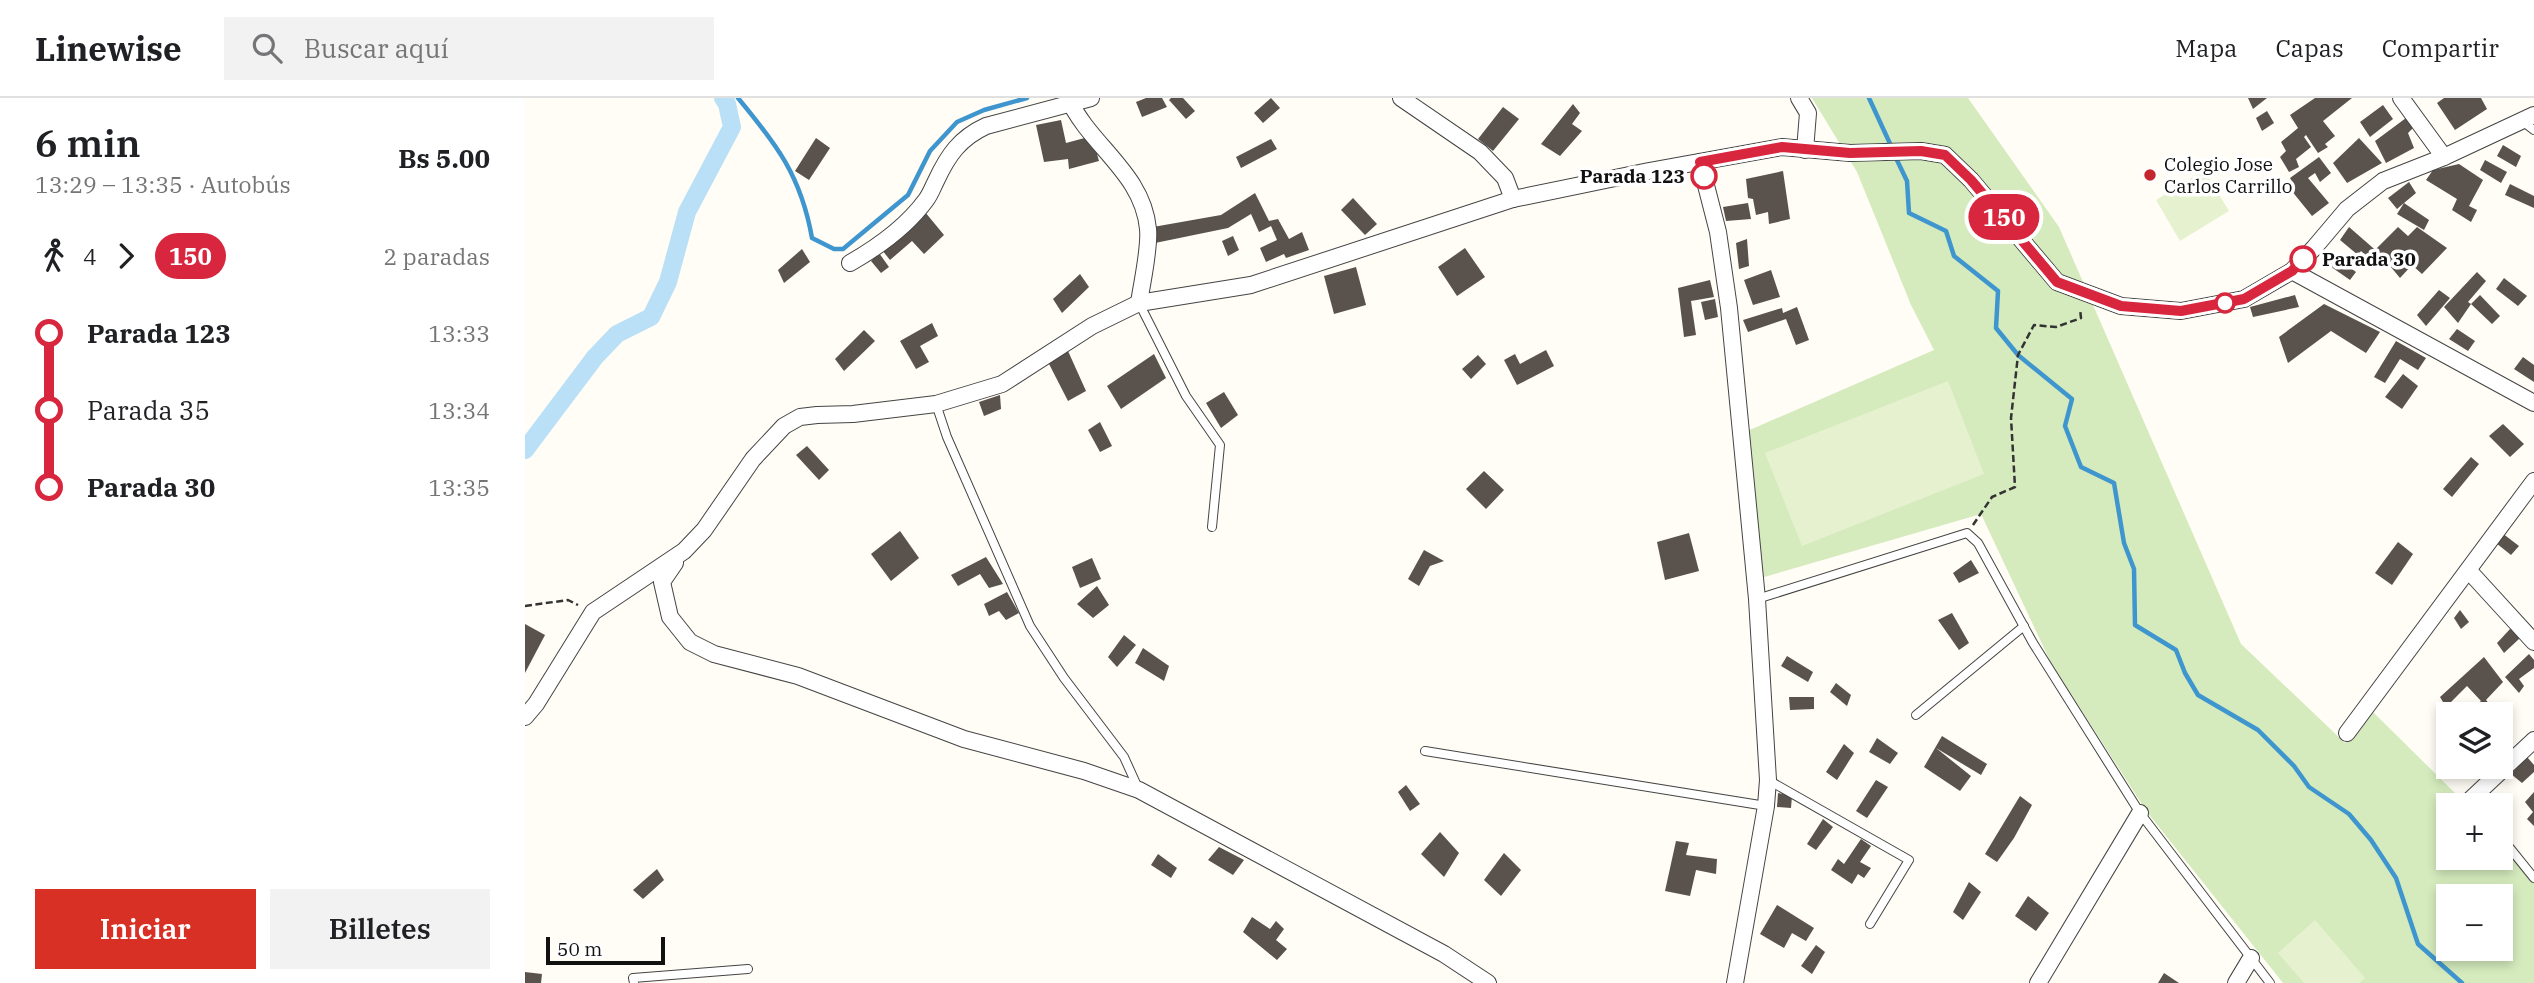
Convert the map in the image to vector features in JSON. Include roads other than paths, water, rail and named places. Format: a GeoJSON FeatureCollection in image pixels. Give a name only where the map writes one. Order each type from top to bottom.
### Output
{"type":"FeatureCollection","features":[{"type":"Feature","properties":{"kind":"street"},"geometry":{"type":"LineString","coordinates":[[851,263],[875,248],[927,200],[946,158],[959,142],[971,133],[1069,100],[1091,98]]}},
{"type":"Feature","properties":{"kind":"street"},"geometry":{"type":"LineString","coordinates":[[1401,98],[1480,152],[1505,178],[1513,199]]}},
{"type":"Feature","properties":{"kind":"street"},"geometry":{"type":"LineString","coordinates":[[1799,98],[1808,113],[1805,150]]}},
{"type":"Feature","properties":{"kind":"street"},"geometry":{"type":"LineString","coordinates":[[2401,98],[2444,157]]}},
{"type":"Feature","properties":{"kind":"street"},"geometry":{"type":"LineString","coordinates":[[1069,100],[1088,130],[1132,180],[1142,202],[1149,230],[1139,303]]}},
{"type":"Feature","properties":{"kind":"street"},"geometry":{"type":"LineString","coordinates":[[1488,983],[1444,954],[1139,790],[1084,771],[964,739],[798,676],[714,654],[690,642],[670,617],[662,582],[684,551],[704,530],[753,459],[784,426],[800,417],[936,404],[1002,384],[1092,326],[1139,303],[1251,285],[1513,199],[1782,147],[1850,153],[1921,151],[1945,155],[1971,180],[2057,282],[2121,306],[2181,311],[2244,299],[2292,271],[2347,209],[2383,181],[2530,122]]}},
{"type":"Feature","properties":{"kind":"street"},"geometry":{"type":"LineString","coordinates":[[1700,162],[1719,232],[1727,295],[1757,599],[1768,780],[1766,806],[1735,983]]}},
{"type":"Feature","properties":{"kind":"street"},"geometry":{"type":"LineString","coordinates":[[2292,271],[2534,403]]}},
{"type":"Feature","properties":{"kind":"street"},"geometry":{"type":"LineString","coordinates":[[2347,733],[2534,481]]}},
{"type":"Feature","properties":{"kind":"street"},"geometry":{"type":"LineString","coordinates":[[525,717],[536,704],[593,612],[684,551]]}},
{"type":"Feature","properties":{"kind":"street"},"geometry":{"type":"LineString","coordinates":[[2469,571],[2534,642]]}},
{"type":"Feature","properties":{"kind":"street"},"geometry":{"type":"LineString","coordinates":[[2482,793],[2534,740]]}},
{"type":"Feature","properties":{"kind":"street"},"geometry":{"type":"LineString","coordinates":[[2038,983],[2140,813]]}},
{"type":"Feature","properties":{"kind":"street"},"geometry":{"type":"LineString","coordinates":[[2236,983],[2251,958]]}},
{"type":"Feature","properties":{"kind":"lane"},"geometry":{"type":"LineString","coordinates":[[1139,303],[1186,396],[1220,445],[1212,527]]}},
{"type":"Feature","properties":{"kind":"lane"},"geometry":{"type":"LineString","coordinates":[[936,404],[947,437],[1030,626],[1064,678],[1124,757],[1139,790]]}},
{"type":"Feature","properties":{"kind":"lane"},"geometry":{"type":"LineString","coordinates":[[1757,599],[1967,533],[1978,543],[2024,626],[2140,813],[2270,983]]}},
{"type":"Feature","properties":{"kind":"lane"},"geometry":{"type":"LineString","coordinates":[[1916,715],[2024,626]]}},
{"type":"Feature","properties":{"kind":"lane"},"geometry":{"type":"LineString","coordinates":[[1426,751],[1766,806]]}},
{"type":"Feature","properties":{"kind":"lane"},"geometry":{"type":"LineString","coordinates":[[1768,780],[1909,860],[1870,924]]}},
{"type":"Feature","properties":{"kind":"lane"},"geometry":{"type":"LineString","coordinates":[[2513,852],[2534,878]]}},
{"type":"Feature","properties":{"kind":"lane"},"geometry":{"type":"LineString","coordinates":[[634,983],[633,978],[748,969]]}},
{"type":"Feature","properties":{"kind":"waterway"},"geometry":{"type":"LineString","coordinates":[[525,450],[595,357],[617,334],[651,317],[668,282],[687,212],[732,127],[723,98]]}},
{"type":"Feature","properties":{"kind":"waterway"},"geometry":{"type":"LineString","coordinates":[[738,98],[776,147],[794,179],[812,238],[834,249],[843,249],[908,195],[930,151],[957,122],[984,110],[1027,98]]}},
{"type":"Feature","properties":{"kind":"waterway"},"geometry":{"type":"LineString","coordinates":[[1869,98],[1892,148]]}},
{"type":"Feature","properties":{"kind":"waterway"},"geometry":{"type":"LineString","coordinates":[[1895,156],[1907,181],[1909,213],[1946,231],[1954,256],[1998,291],[1996,328],[2018,355],[2072,399],[2065,426],[2081,467],[2114,483],[2124,543],[2134,569],[2135,625],[2176,650],[2198,695],[2258,730],[2294,766],[2309,787],[2349,814],[2371,840],[2396,878],[2418,944],[2462,983]]}},
{"type":"Feature","properties":{"kind":"place","name":"Colegio Jose Carlos Carrillo"},"geometry":{"type":"Point","coordinates":[2150,175]}},
{"type":"Feature","properties":{"kind":"place","name":"Parada 123"},"geometry":{"type":"Point","coordinates":[1704,176]}},
{"type":"Feature","properties":{"kind":"place","name":"Parada 30"},"geometry":{"type":"Point","coordinates":[2303,259]}}]}
